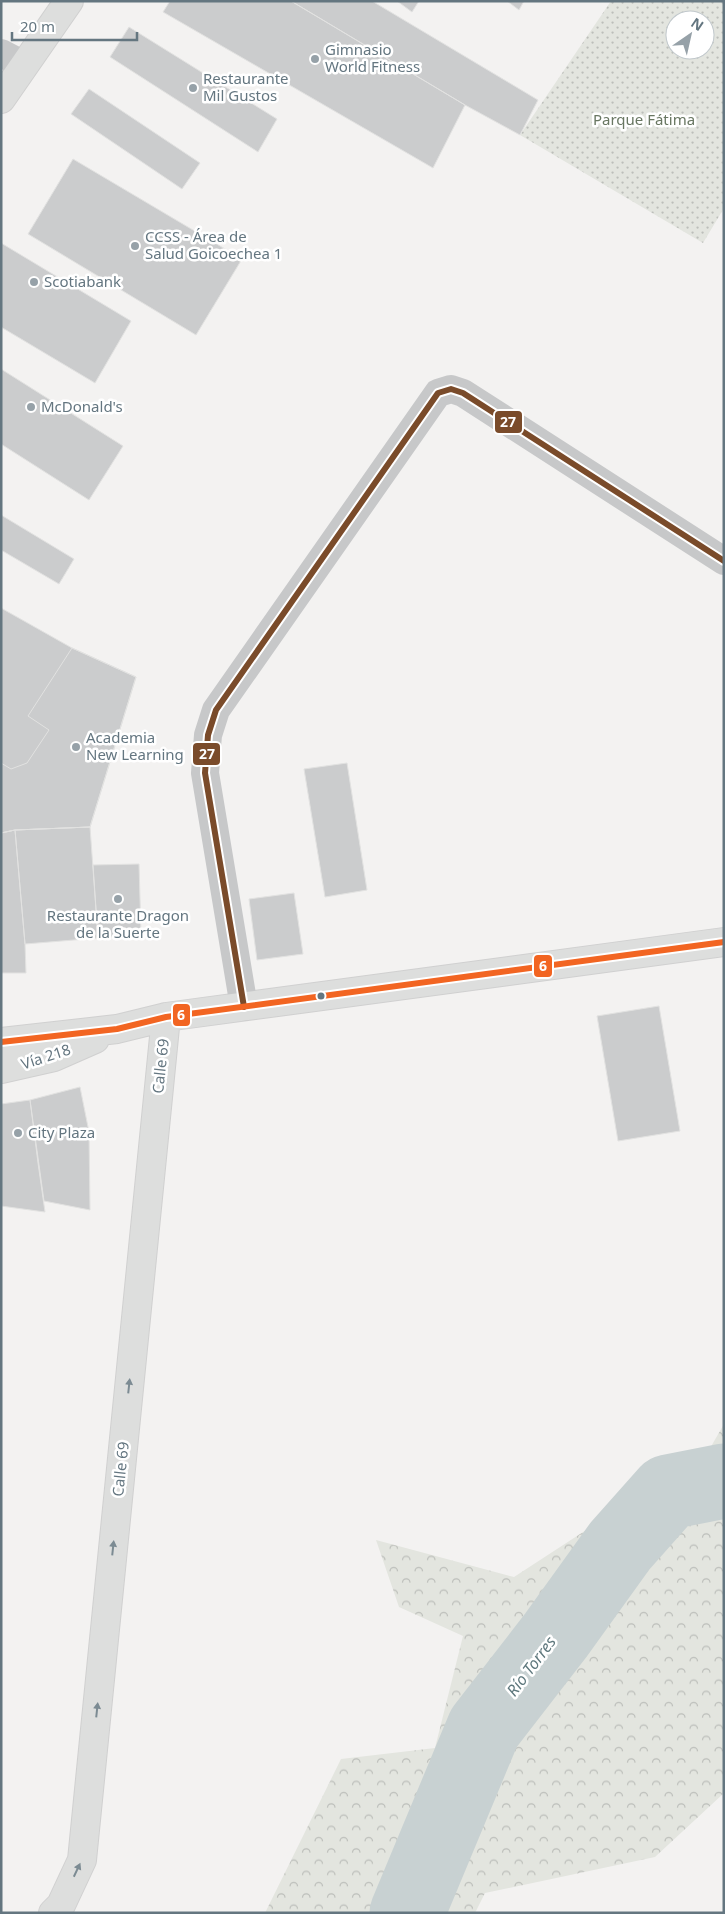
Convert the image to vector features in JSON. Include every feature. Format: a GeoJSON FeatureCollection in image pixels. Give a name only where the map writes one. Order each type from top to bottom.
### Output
{"type":"FeatureCollection","features":[{"type":"Feature","properties":{"kind":"main road"},"geometry":{"type":"LineString","coordinates":[[1,99],[13,59],[69,1]]}},
{"type":"Feature","properties":{"kind":"main road","name":"Vía 218"},"geometry":{"type":"LineString","coordinates":[[1,1042],[117,1029],[166,1017],[724,942]]}},
{"type":"Feature","properties":{"kind":"main road","name":"Calle 69"},"geometry":{"type":"LineString","coordinates":[[54,1913],[61,1905],[82,1860],[166,1017]]}},
{"type":"Feature","properties":{"kind":"main road","name":"Vía 218"},"geometry":{"type":"LineString","coordinates":[[1,1069],[54,1057],[117,1029]]}},
{"type":"Feature","properties":{"kind":"street"},"geometry":{"type":"LineString","coordinates":[[244,1006],[205,773],[208,735],[216,710],[438,393],[451,389],[463,393],[724,561]]}},
{"type":"Feature","properties":{"kind":"green space","name":"Parque Fátima"},"geometry":{"type":"Polygon","coordinates":[[[611,1],[724,1],[724,208],[703,243],[520,135],[611,1]]]}},
{"type":"Feature","properties":{"kind":"green space"},"geometry":{"type":"Polygon","coordinates":[[[724,1424],[724,1793],[655,1857],[485,1893],[475,1913],[265,1913],[341,1759],[435,1748],[463,1636],[399,1607],[376,1540],[514,1577],[709,1450],[724,1424]]]}},
{"type":"Feature","properties":{"kind":"building","name":"Gimnasio World Fitness"},"geometry":{"type":"Polygon","coordinates":[[[170,1],[291,1],[465,105],[433,168],[163,12],[170,1]]]}},
{"type":"Feature","properties":{"kind":"building"},"geometry":{"type":"Polygon","coordinates":[[[291,1],[372,1],[538,100],[520,135],[465,105],[291,1]]]}},
{"type":"Feature","properties":{"kind":"building"},"geometry":{"type":"Polygon","coordinates":[[[397,1],[419,1],[412,12],[397,1]]]}},
{"type":"Feature","properties":{"kind":"building"},"geometry":{"type":"Polygon","coordinates":[[[507,1],[524,1],[519,10],[507,1]]]}},
{"type":"Feature","properties":{"kind":"building","name":"Restaurante Mil Gustos"},"geometry":{"type":"Polygon","coordinates":[[[129,27],[277,119],[258,152],[110,57],[129,27]]]}},
{"type":"Feature","properties":{"kind":"building"},"geometry":{"type":"Polygon","coordinates":[[[89,89],[200,163],[182,189],[71,114],[89,89]]]}},
{"type":"Feature","properties":{"kind":"building","name":"CCSS - Área de Salud Goicoechea 1"},"geometry":{"type":"Polygon","coordinates":[[[73,159],[242,259],[196,335],[28,234],[73,159]]]}},
{"type":"Feature","properties":{"kind":"building","name":"Scotiabank"},"geometry":{"type":"Polygon","coordinates":[[[1,243],[131,321],[95,383],[1,327],[1,243]]]}},
{"type":"Feature","properties":{"kind":"building","name":"McDonald's"},"geometry":{"type":"Polygon","coordinates":[[[1,369],[123,446],[89,500],[1,444],[1,369]]]}},
{"type":"Feature","properties":{"kind":"building"},"geometry":{"type":"Polygon","coordinates":[[[1,515],[74,559],[59,584],[1,550],[1,515]]]}},
{"type":"Feature","properties":{"kind":"building","name":"Academia New Learning"},"geometry":{"type":"Polygon","coordinates":[[[1,608],[72,648],[136,677],[90,827],[15,830],[1,833],[1,608]]]}},
{"type":"Feature","properties":{"kind":"building","name":"Academia New Learning"},"geometry":{"type":"Polygon","coordinates":[[[72,648],[136,677],[90,827],[15,830],[1,833],[1,763],[11,769],[27,763],[49,730],[28,716],[72,648]]]}},
{"type":"Feature","properties":{"kind":"building"},"geometry":{"type":"Polygon","coordinates":[[[347,763],[367,890],[325,897],[304,769],[347,763]]]}},
{"type":"Feature","properties":{"kind":"building"},"geometry":{"type":"Polygon","coordinates":[[[90,827],[98,938],[25,944],[15,830],[90,827]]]}},
{"type":"Feature","properties":{"kind":"building"},"geometry":{"type":"Polygon","coordinates":[[[15,830],[26,973],[1,973],[1,833],[15,830]]]}},
{"type":"Feature","properties":{"kind":"building","name":"Restaurante Dragon de la Suerte"},"geometry":{"type":"Polygon","coordinates":[[[139,864],[141,934],[98,938],[93,865],[139,864]]]}},
{"type":"Feature","properties":{"kind":"building"},"geometry":{"type":"Polygon","coordinates":[[[294,893],[303,954],[257,960],[249,899],[294,893]]]}},
{"type":"Feature","properties":{"kind":"building"},"geometry":{"type":"Polygon","coordinates":[[[659,1006],[680,1131],[618,1141],[597,1016],[659,1006]]]}},
{"type":"Feature","properties":{"kind":"building"},"geometry":{"type":"Polygon","coordinates":[[[80,1087],[89,1132],[90,1210],[44,1201],[30,1100],[80,1087]]]}},
{"type":"Feature","properties":{"kind":"building","name":"City Plaza"},"geometry":{"type":"Polygon","coordinates":[[[30,1100],[45,1212],[1,1206],[1,1104],[30,1100]]]}},
{"type":"Feature","properties":{"kind":"waterway","name":"Río Torres"},"geometry":{"type":"LineString","coordinates":[[407,1913],[484,1728],[556,1635],[620,1546],[668,1492],[724,1481]]}},
{"type":"Feature","properties":{"kind":"transit line","name":"27"},"geometry":{"type":"LineString","coordinates":[[244,1007],[205,773],[208,735],[216,710],[438,393],[451,389],[463,393],[724,561]]}},
{"type":"Feature","properties":{"kind":"transit line","name":"6"},"geometry":{"type":"LineString","coordinates":[[1,1042],[117,1029],[166,1017],[724,942]]}},
{"type":"Feature","properties":{"kind":"place","name":"Gimnasio World Fitness"},"geometry":{"type":"Point","coordinates":[315,59]}},
{"type":"Feature","properties":{"kind":"place","name":"Restaurante Mil Gustos"},"geometry":{"type":"Point","coordinates":[193,88]}},
{"type":"Feature","properties":{"kind":"place","name":"CCSS - Área de Salud Goicoechea 1"},"geometry":{"type":"Point","coordinates":[135,246]}},
{"type":"Feature","properties":{"kind":"place","name":"Scotiabank"},"geometry":{"type":"Point","coordinates":[34,282]}},
{"type":"Feature","properties":{"kind":"place","name":"McDonald's"},"geometry":{"type":"Point","coordinates":[31,407]}},
{"type":"Feature","properties":{"kind":"place","name":"Academia New Learning"},"geometry":{"type":"Point","coordinates":[76,747]}},
{"type":"Feature","properties":{"kind":"place","name":"Restaurante Dragon de la Suerte"},"geometry":{"type":"Point","coordinates":[118,899]}},
{"type":"Feature","properties":{"kind":"place","name":"City Plaza"},"geometry":{"type":"Point","coordinates":[18,1133]}}]}
